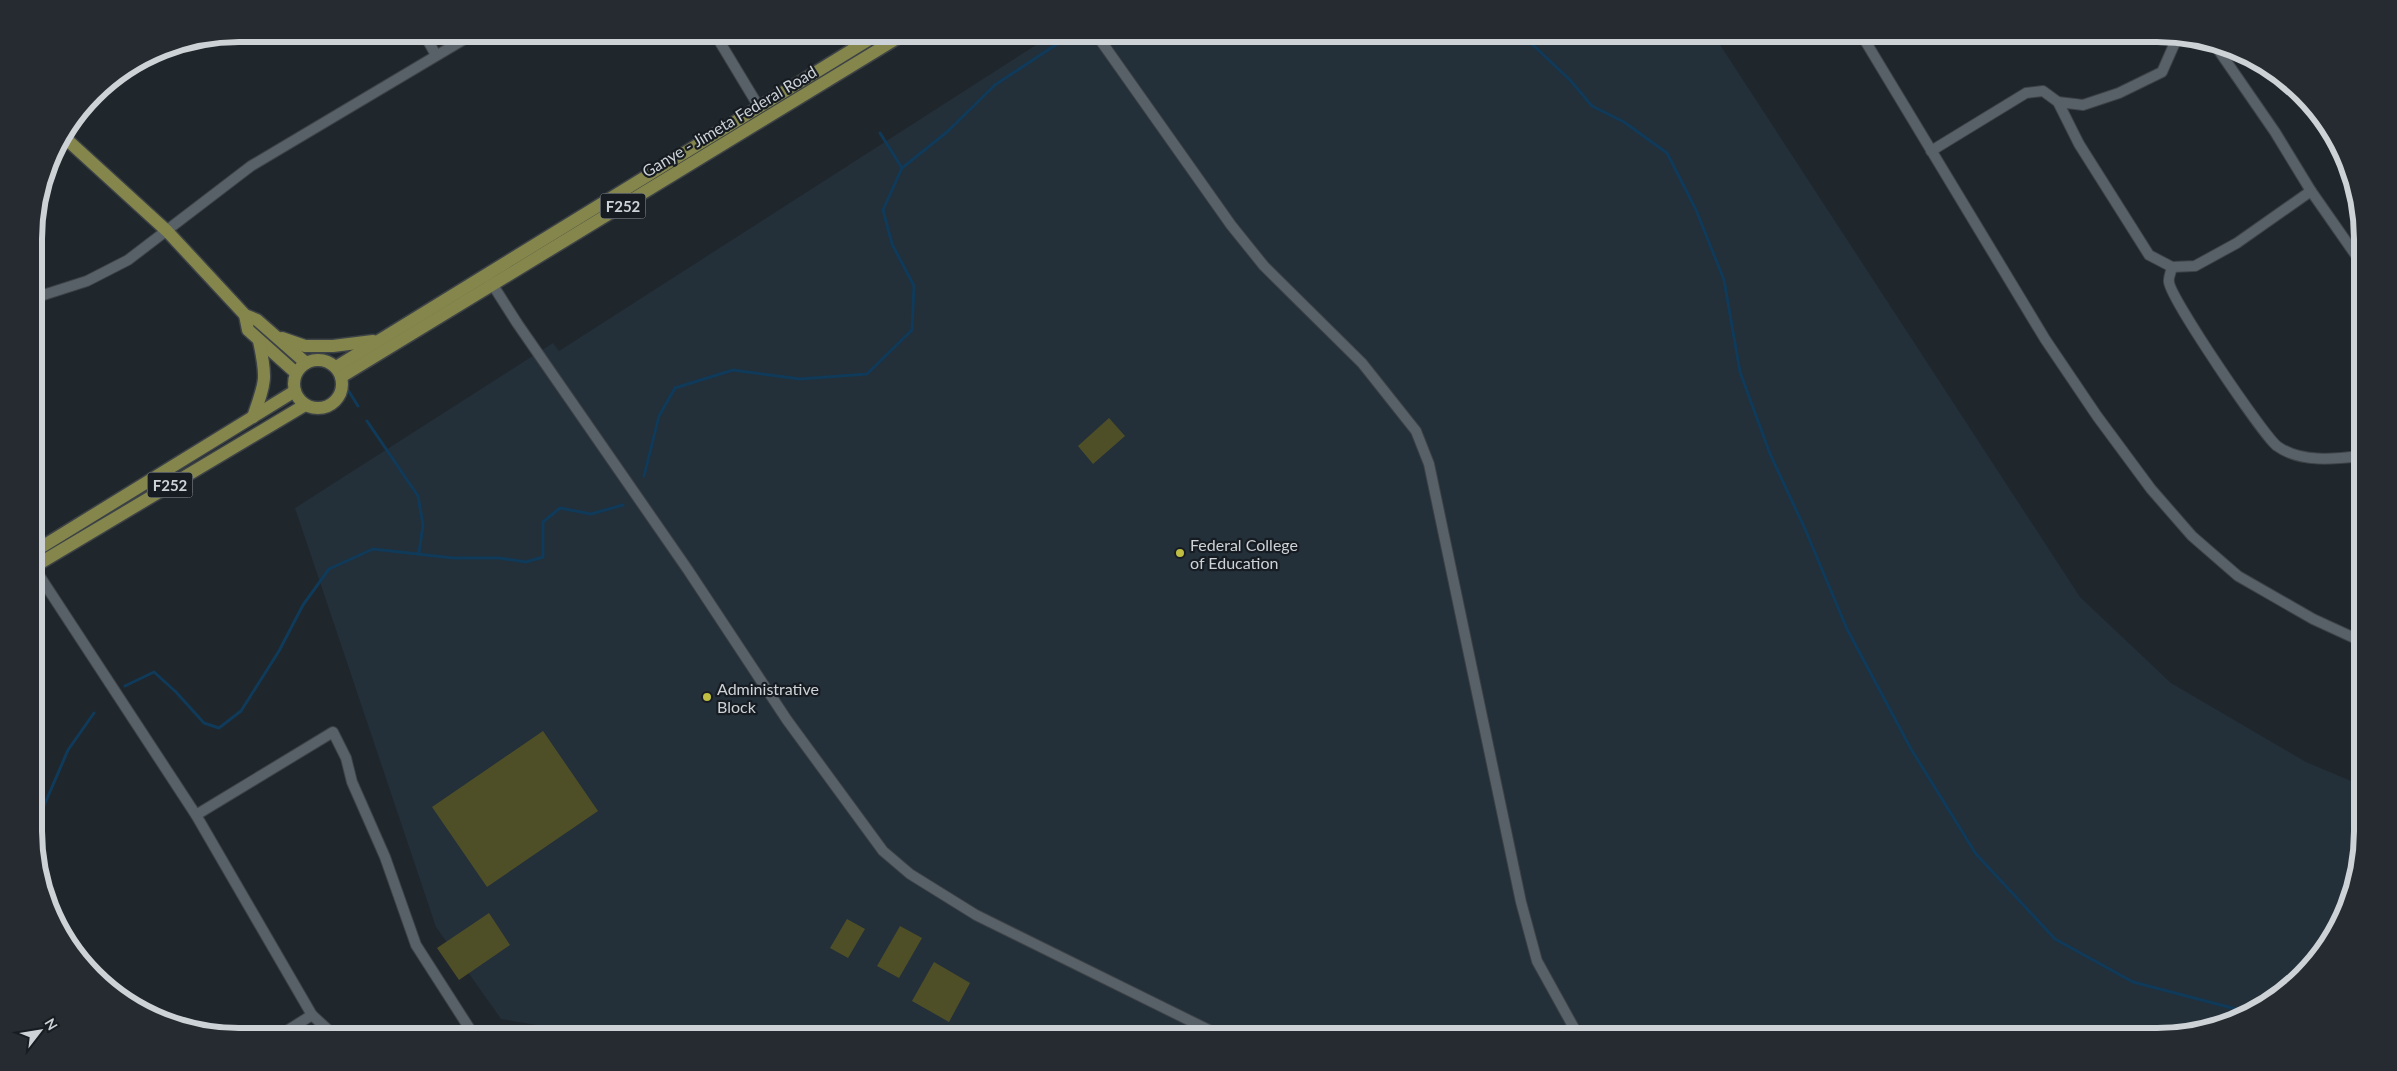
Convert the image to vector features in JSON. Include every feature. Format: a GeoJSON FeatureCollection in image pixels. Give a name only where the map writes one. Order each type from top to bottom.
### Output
{"type":"FeatureCollection","features":[{"type":"Feature","properties":{"kind":"main road","name":"Ganye - Jimeta Federal Road"},"geometry":{"type":"LineString","coordinates":[[338,372],[378,340],[865,42]]}},
{"type":"Feature","properties":{"kind":"main road","name":"Ganye - Jimeta Federal Road"},"geometry":{"type":"LineString","coordinates":[[338,372],[493,285],[891,42]]}},
{"type":"Feature","properties":{"kind":"main road"},"geometry":{"type":"LineString","coordinates":[[69,141],[167,231],[245,315],[257,320],[306,363]]}},
{"type":"Feature","properties":{"kind":"main road"},"geometry":{"type":"LineString","coordinates":[[245,315],[248,330],[296,373]]}},
{"type":"Feature","properties":{"kind":"main road"},"geometry":{"type":"LineString","coordinates":[[274,336],[304,346],[333,346],[378,340]]}},
{"type":"Feature","properties":{"kind":"main road"},"geometry":{"type":"LineString","coordinates":[[253,416],[265,378],[259,341]]}},
{"type":"Feature","properties":{"kind":"main road"},"geometry":{"type":"LineString","coordinates":[[320,360],[338,372],[340,394],[333,404],[322,408],[305,405],[295,391],[296,373],[306,363],[320,360]]}},
{"type":"Feature","properties":{"kind":"main road","name":"F252"},"geometry":{"type":"LineString","coordinates":[[42,547],[295,391]]}},
{"type":"Feature","properties":{"kind":"main road","name":"F252"},"geometry":{"type":"LineString","coordinates":[[42,564],[305,405]]}},
{"type":"Feature","properties":{"kind":"street"},"geometry":{"type":"LineString","coordinates":[[429,42],[436,55]]}},
{"type":"Feature","properties":{"kind":"street"},"geometry":{"type":"LineString","coordinates":[[42,295],[87,281],[128,260],[250,166],[459,42]]}},
{"type":"Feature","properties":{"kind":"street"},"geometry":{"type":"LineString","coordinates":[[720,42],[759,106]]}},
{"type":"Feature","properties":{"kind":"street"},"geometry":{"type":"LineString","coordinates":[[1102,42],[1231,225],[1264,266],[1362,363],[1416,431],[1429,464],[1498,797],[1528,928],[1537,962],[1574,1028]]}},
{"type":"Feature","properties":{"kind":"street"},"geometry":{"type":"LineString","coordinates":[[1865,42],[2045,339],[2097,416],[2151,489],[2192,536],[2238,576],[2313,619],[2354,638]]}},
{"type":"Feature","properties":{"kind":"street"},"geometry":{"type":"LineString","coordinates":[[2058,102],[2083,105],[2118,93],[2162,72],[2175,43]]}},
{"type":"Feature","properties":{"kind":"street"},"geometry":{"type":"LineString","coordinates":[[2220,53],[2275,132],[2311,191],[2354,253]]}},
{"type":"Feature","properties":{"kind":"street"},"geometry":{"type":"LineString","coordinates":[[1931,151],[2026,93],[2044,90],[2058,102],[2079,144],[2149,255],[2172,267],[2196,266],[2237,243],[2311,191]]}},
{"type":"Feature","properties":{"kind":"street"},"geometry":{"type":"LineString","coordinates":[[2172,267],[2168,282],[2180,306],[2242,400],[2277,446],[2300,458],[2354,456]]}},
{"type":"Feature","properties":{"kind":"street"},"geometry":{"type":"LineString","coordinates":[[486,274],[787,720],[884,851],[910,874],[976,915],[1205,1028]]}},
{"type":"Feature","properties":{"kind":"street"},"geometry":{"type":"LineString","coordinates":[[42,579],[196,814],[312,1015],[326,1028]]}},
{"type":"Feature","properties":{"kind":"street"},"geometry":{"type":"LineString","coordinates":[[196,814],[333,732],[346,758],[352,782],[385,857],[416,945],[468,1028]]}},
{"type":"Feature","properties":{"kind":"street"},"geometry":{"type":"LineString","coordinates":[[291,1028],[312,1015]]}},
{"type":"Feature","properties":{"kind":"shaded area","name":"Federal College of Education"},"geometry":{"type":"Polygon","coordinates":[[[1041,42],[1718,42],[2080,597],[2171,683],[2306,762],[2354,782],[2354,844],[2348,882],[2328,930],[2306,961],[2287,980],[2256,1002],[2221,1018],[2196,1025],[2170,1028],[554,1028],[501,1019],[436,927],[295,508],[553,343],[559,351],[1041,42]]]}},
{"type":"Feature","properties":{"kind":"shaded area"},"geometry":{"type":"Polygon","coordinates":[[[1109,418],[1125,436],[1093,464],[1078,446],[1109,418]]]}},
{"type":"Feature","properties":{"kind":"shaded area"},"geometry":{"type":"Polygon","coordinates":[[[543,731],[598,811],[487,887],[432,807],[543,731]]]}},
{"type":"Feature","properties":{"kind":"shaded area"},"geometry":{"type":"Polygon","coordinates":[[[489,913],[510,945],[459,980],[437,948],[489,913]]]}},
{"type":"Feature","properties":{"kind":"shaded area"},"geometry":{"type":"Polygon","coordinates":[[[847,919],[865,929],[848,958],[830,948],[847,919]]]}},
{"type":"Feature","properties":{"kind":"shaded area"},"geometry":{"type":"Polygon","coordinates":[[[900,926],[922,938],[899,978],[877,966],[900,926]]]}},
{"type":"Feature","properties":{"kind":"shaded area"},"geometry":{"type":"Polygon","coordinates":[[[934,962],[970,983],[949,1022],[912,1001],[934,962]]]}},
{"type":"Feature","properties":{"kind":"waterway"},"geometry":{"type":"LineString","coordinates":[[644,476],[659,416],[675,388],[733,370],[800,379],[867,374],[912,330],[914,286],[892,244],[883,210],[902,168],[947,132],[995,85],[1059,42]]}},
{"type":"Feature","properties":{"kind":"waterway"},"geometry":{"type":"LineString","coordinates":[[1528,42],[1570,80],[1592,106],[1624,122],[1667,153],[1696,210],[1724,280],[1740,372],[1770,454],[1805,529],[1847,629],[1911,749],[1976,854],[2055,939],[2133,982],[2242,1009]]}},
{"type":"Feature","properties":{"kind":"waterway"},"geometry":{"type":"LineString","coordinates":[[880,133],[902,168]]}},
{"type":"Feature","properties":{"kind":"waterway"},"geometry":{"type":"LineString","coordinates":[[348,390],[358,406]]}},
{"type":"Feature","properties":{"kind":"waterway"},"geometry":{"type":"LineString","coordinates":[[367,421],[418,496],[423,525],[419,553]]}},
{"type":"Feature","properties":{"kind":"waterway"},"geometry":{"type":"LineString","coordinates":[[125,686],[154,672],[176,692],[204,723],[219,728],[241,711],[279,651],[303,605],[329,569],[373,549],[453,558],[499,558],[526,562],[543,557],[543,522],[560,508],[591,514],[623,505]]}},
{"type":"Feature","properties":{"kind":"waterway"},"geometry":{"type":"LineString","coordinates":[[42,809],[68,750],[94,713]]}},
{"type":"Feature","properties":{"kind":"place","name":"Federal College of Education"},"geometry":{"type":"Point","coordinates":[1180,553]}},
{"type":"Feature","properties":{"kind":"place","name":"Administrative Block"},"geometry":{"type":"Point","coordinates":[707,697]}}]}
